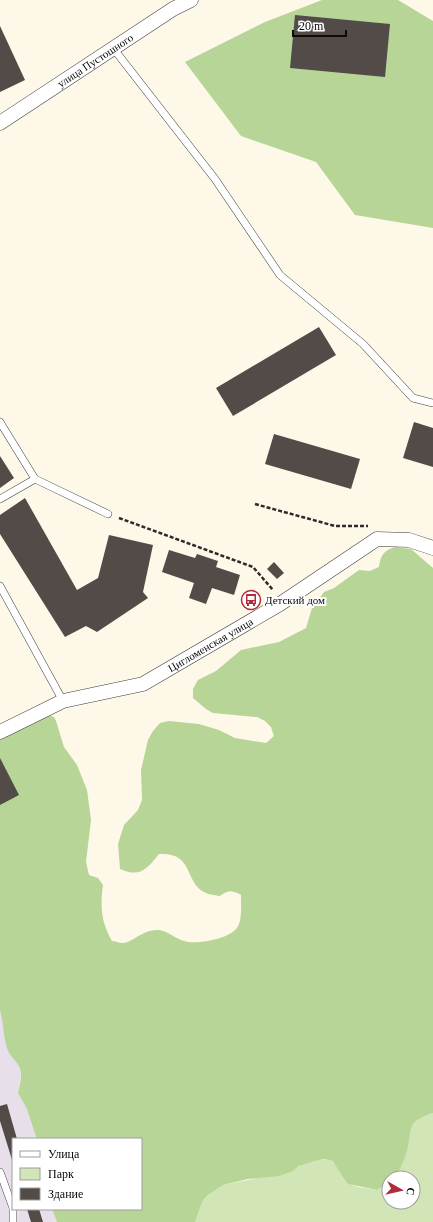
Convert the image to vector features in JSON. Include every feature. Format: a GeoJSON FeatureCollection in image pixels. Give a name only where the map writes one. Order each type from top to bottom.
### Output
{"type":"FeatureCollection","features":[{"type":"Feature","properties":{"kind":"street","name":"улица Пустошного"},"geometry":{"type":"LineString","coordinates":[[0,123],[173,9],[192,0]]}},
{"type":"Feature","properties":{"kind":"street","name":"Цигломенская улица"},"geometry":{"type":"LineString","coordinates":[[0,732],[63,701],[143,684],[280,604],[376,540],[408,540],[433,548]]}},
{"type":"Feature","properties":{"kind":"lane"},"geometry":{"type":"LineString","coordinates":[[113,48],[215,179],[280,275],[363,344],[413,398],[433,403]]}},
{"type":"Feature","properties":{"kind":"lane"},"geometry":{"type":"LineString","coordinates":[[0,422],[35,479],[108,514]]}},
{"type":"Feature","properties":{"kind":"lane"},"geometry":{"type":"LineString","coordinates":[[0,499],[35,479]]}},
{"type":"Feature","properties":{"kind":"lane"},"geometry":{"type":"LineString","coordinates":[[0,586],[63,701]]}},
{"type":"Feature","properties":{"kind":"lane"},"geometry":{"type":"LineString","coordinates":[[0,1172],[12,1205]]}},
{"type":"Feature","properties":{"kind":"lane"},"geometry":{"type":"LineString","coordinates":[[13,1210],[13,1222]]}},
{"type":"Feature","properties":{"kind":"path"},"geometry":{"type":"LineString","coordinates":[[255,504],[335,526],[375,526]]}},
{"type":"Feature","properties":{"kind":"path"},"geometry":{"type":"LineString","coordinates":[[108,514],[253,567],[272,588],[280,604]]}},
{"type":"Feature","properties":{"kind":"shaded area"},"geometry":{"type":"Polygon","coordinates":[[[0,1011],[4,1022],[5,1041],[12,1057],[19,1065],[21,1073],[18,1093],[27,1109],[37,1138],[12,1138],[12,1210],[52,1210],[57,1222],[0,1222],[0,1011]]]}},
{"type":"Feature","properties":{"kind":"green space"},"geometry":{"type":"Polygon","coordinates":[[[322,0],[398,0],[433,21],[433,228],[355,215],[316,162],[241,136],[185,62],[265,22],[322,0]]]}},
{"type":"Feature","properties":{"kind":"green space"},"geometry":{"type":"Polygon","coordinates":[[[395,547],[411,549],[433,568],[433,1113],[414,1123],[410,1132],[406,1155],[399,1170],[381,1170],[381,1188],[377,1190],[348,1184],[333,1161],[324,1159],[299,1166],[293,1171],[279,1176],[248,1179],[223,1185],[203,1200],[195,1222],[57,1222],[52,1210],[142,1210],[142,1138],[37,1138],[27,1109],[18,1093],[21,1078],[20,1070],[7,1048],[0,1011],[0,724],[19,717],[49,715],[54,717],[64,747],[77,765],[87,790],[91,820],[86,862],[89,875],[98,878],[103,885],[102,914],[108,934],[112,941],[121,943],[130,941],[153,930],[169,933],[181,940],[190,942],[221,938],[234,931],[238,926],[241,911],[241,895],[235,892],[228,892],[220,896],[204,892],[193,881],[183,862],[170,855],[159,854],[147,868],[138,872],[127,872],[120,869],[118,844],[124,825],[138,810],[142,800],[141,770],[148,740],[160,723],[169,721],[199,724],[219,730],[235,738],[266,743],[274,736],[271,727],[265,721],[257,717],[213,713],[193,698],[193,689],[198,680],[216,671],[241,650],[279,642],[306,628],[312,608],[324,592],[334,588],[359,570],[370,571],[379,567],[383,554],[395,547]]]}},
{"type":"Feature","properties":{"kind":"green space"},"geometry":{"type":"Polygon","coordinates":[[[433,1113],[433,1222],[195,1222],[203,1200],[223,1185],[293,1171],[302,1165],[317,1160],[333,1161],[345,1181],[353,1185],[377,1190],[381,1188],[381,1210],[421,1210],[421,1170],[398,1170],[408,1147],[412,1126],[421,1118],[433,1113]]]}},
{"type":"Feature","properties":{"kind":"building"},"geometry":{"type":"Polygon","coordinates":[[[295,15],[390,24],[385,77],[290,68],[295,15]]]}},
{"type":"Feature","properties":{"kind":"building"},"geometry":{"type":"Polygon","coordinates":[[[0,26],[25,80],[0,92],[0,26]]]}},
{"type":"Feature","properties":{"kind":"building"},"geometry":{"type":"Polygon","coordinates":[[[319,327],[336,355],[233,416],[216,388],[319,327]]]}},
{"type":"Feature","properties":{"kind":"building"},"geometry":{"type":"Polygon","coordinates":[[[414,422],[433,428],[433,467],[403,458],[414,422]]]}},
{"type":"Feature","properties":{"kind":"building"},"geometry":{"type":"Polygon","coordinates":[[[274,434],[360,459],[351,489],[265,464],[274,434]]]}},
{"type":"Feature","properties":{"kind":"building"},"geometry":{"type":"Polygon","coordinates":[[[0,456],[14,478],[0,488],[0,456]]]}},
{"type":"Feature","properties":{"kind":"building"},"geometry":{"type":"Polygon","coordinates":[[[25,498],[77,590],[98,578],[109,535],[153,545],[143,592],[148,598],[97,632],[86,626],[65,637],[0,534],[0,515],[25,498]]]}},
{"type":"Feature","properties":{"kind":"building"},"geometry":{"type":"Polygon","coordinates":[[[169,550],[195,558],[197,554],[218,561],[216,567],[240,575],[234,595],[212,588],[206,604],[189,598],[194,583],[162,572],[169,550]]]}},
{"type":"Feature","properties":{"kind":"building"},"geometry":{"type":"Polygon","coordinates":[[[274,562],[284,573],[277,579],[267,569],[274,562]]]}},
{"type":"Feature","properties":{"kind":"building"},"geometry":{"type":"Polygon","coordinates":[[[0,758],[19,795],[0,805],[0,758]]]}},
{"type":"Feature","properties":{"kind":"building"},"geometry":{"type":"Polygon","coordinates":[[[7,1104],[17,1138],[12,1138],[12,1160],[0,1121],[0,1106],[7,1104]]]}},
{"type":"Feature","properties":{"kind":"building"},"geometry":{"type":"Polygon","coordinates":[[[27,1210],[39,1210],[43,1222],[31,1222],[27,1210]]]}},
{"type":"Feature","properties":{"kind":"place","name":"Детский дом"},"geometry":{"type":"Point","coordinates":[251,600]}}]}
